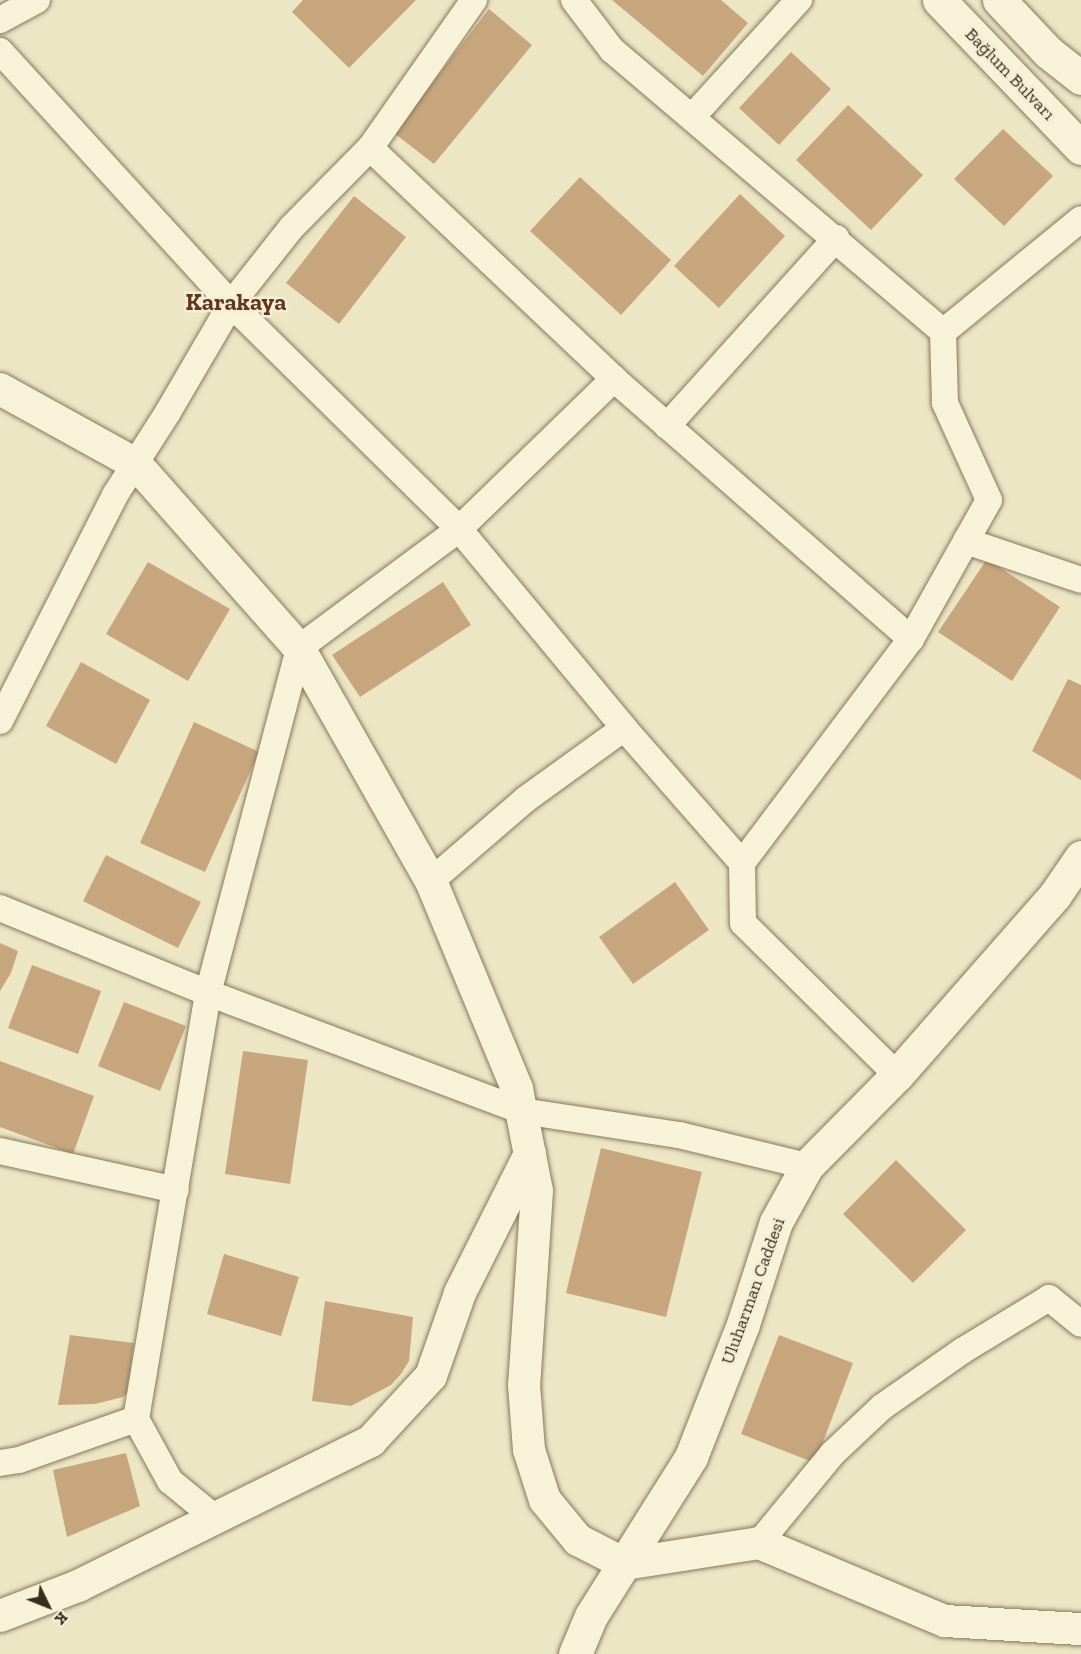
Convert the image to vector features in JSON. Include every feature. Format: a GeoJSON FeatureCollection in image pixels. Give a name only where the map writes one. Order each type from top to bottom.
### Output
{"type":"FeatureCollection","features":[{"type":"Feature","properties":{"kind":"main road","name":"Bağlum Bulvarı"},"geometry":{"type":"LineString","coordinates":[[939,0],[1081,148]]}},
{"type":"Feature","properties":{"kind":"main road"},"geometry":{"type":"LineString","coordinates":[[999,0],[1048,52],[1081,78]]}},
{"type":"Feature","properties":{"kind":"main road","name":"Uluharman Caddesi"},"geometry":{"type":"LineString","coordinates":[[575,1654],[591,1616],[691,1457],[743,1324],[776,1222],[807,1166],[897,1075],[1055,895],[1081,857]]}},
{"type":"Feature","properties":{"kind":"street"},"geometry":{"type":"LineString","coordinates":[[0,21],[37,0]]}},
{"type":"Feature","properties":{"kind":"street"},"geometry":{"type":"LineString","coordinates":[[0,721],[115,495],[136,464],[231,304],[292,227],[370,147],[474,0]]}},
{"type":"Feature","properties":{"kind":"street"},"geometry":{"type":"LineString","coordinates":[[574,0],[612,50],[836,238],[943,332],[945,403],[989,500],[912,639],[742,863],[743,924],[897,1075]]}},
{"type":"Feature","properties":{"kind":"street"},"geometry":{"type":"LineString","coordinates":[[692,117],[800,0]]}},
{"type":"Feature","properties":{"kind":"street"},"geometry":{"type":"LineString","coordinates":[[0,51],[231,304],[459,529],[624,728],[742,863]]}},
{"type":"Feature","properties":{"kind":"street"},"geometry":{"type":"LineString","coordinates":[[370,147],[614,379],[912,639]]}},
{"type":"Feature","properties":{"kind":"street"},"geometry":{"type":"LineString","coordinates":[[943,332],[1081,219]]}},
{"type":"Feature","properties":{"kind":"street"},"geometry":{"type":"LineString","coordinates":[[667,426],[836,238]]}},
{"type":"Feature","properties":{"kind":"street"},"geometry":{"type":"LineString","coordinates":[[215,1518],[170,1481],[136,1419],[208,993],[299,648],[459,529],[614,379]]}},
{"type":"Feature","properties":{"kind":"street"},"geometry":{"type":"LineString","coordinates":[[0,390],[136,464],[299,648],[431,881],[518,1089],[537,1191],[524,1385],[529,1450],[545,1500],[578,1540],[625,1564],[759,1543],[945,1621],[1081,1629]]}},
{"type":"Feature","properties":{"kind":"street"},"geometry":{"type":"LineString","coordinates":[[966,541],[1081,580]]}},
{"type":"Feature","properties":{"kind":"street"},"geometry":{"type":"LineString","coordinates":[[431,881],[526,799],[624,728]]}},
{"type":"Feature","properties":{"kind":"street"},"geometry":{"type":"LineString","coordinates":[[1055,895],[1081,871]]}},
{"type":"Feature","properties":{"kind":"street"},"geometry":{"type":"LineString","coordinates":[[0,908],[208,993],[522,1111],[679,1135],[807,1166]]}},
{"type":"Feature","properties":{"kind":"street"},"geometry":{"type":"LineString","coordinates":[[0,1151],[176,1190]]}},
{"type":"Feature","properties":{"kind":"street"},"geometry":{"type":"LineString","coordinates":[[0,1616],[78,1586],[370,1441],[431,1376],[460,1293],[530,1154]]}},
{"type":"Feature","properties":{"kind":"street"},"geometry":{"type":"LineString","coordinates":[[759,1543],[832,1454],[882,1407],[962,1351],[1049,1298],[1081,1324]]}},
{"type":"Feature","properties":{"kind":"street"},"geometry":{"type":"LineString","coordinates":[[0,1463],[19,1460],[136,1419]]}},
{"type":"Feature","properties":{"kind":"building"},"geometry":{"type":"Polygon","coordinates":[[[303,0],[416,0],[349,68],[292,12],[303,0]]]}},
{"type":"Feature","properties":{"kind":"building"},"geometry":{"type":"Polygon","coordinates":[[[612,0],[721,0],[748,23],[703,76],[612,0]]]}},
{"type":"Feature","properties":{"kind":"building"},"geometry":{"type":"Polygon","coordinates":[[[489,9],[532,45],[434,164],[394,133],[489,9]]]}},
{"type":"Feature","properties":{"kind":"building"},"geometry":{"type":"Polygon","coordinates":[[[791,52],[831,89],[779,145],[739,108],[791,52]]]}},
{"type":"Feature","properties":{"kind":"building"},"geometry":{"type":"Polygon","coordinates":[[[848,105],[923,175],[871,230],[796,160],[848,105]]]}},
{"type":"Feature","properties":{"kind":"building"},"geometry":{"type":"Polygon","coordinates":[[[1003,129],[1053,176],[1004,226],[954,179],[1003,129]]]}},
{"type":"Feature","properties":{"kind":"building"},"geometry":{"type":"Polygon","coordinates":[[[580,177],[671,260],[621,315],[530,231],[580,177]]]}},
{"type":"Feature","properties":{"kind":"building"},"geometry":{"type":"Polygon","coordinates":[[[740,194],[785,236],[719,308],[674,266],[740,194]]]}},
{"type":"Feature","properties":{"kind":"building"},"geometry":{"type":"Polygon","coordinates":[[[354,196],[406,237],[339,324],[286,283],[354,196]]]}},
{"type":"Feature","properties":{"kind":"building"},"geometry":{"type":"Polygon","coordinates":[[[987,559],[1060,607],[1012,681],[938,632],[987,559]]]}},
{"type":"Feature","properties":{"kind":"building"},"geometry":{"type":"Polygon","coordinates":[[[148,562],[230,609],[188,681],[106,634],[148,562]]]}},
{"type":"Feature","properties":{"kind":"building"},"geometry":{"type":"Polygon","coordinates":[[[443,582],[471,625],[360,697],[332,655],[443,582]]]}},
{"type":"Feature","properties":{"kind":"building"},"geometry":{"type":"Polygon","coordinates":[[[81,662],[150,700],[116,764],[46,726],[81,662]]]}},
{"type":"Feature","properties":{"kind":"building"},"geometry":{"type":"Polygon","coordinates":[[[1068,679],[1081,685],[1081,780],[1032,751],[1068,679]]]}},
{"type":"Feature","properties":{"kind":"building"},"geometry":{"type":"Polygon","coordinates":[[[194,722],[259,752],[205,872],[140,843],[194,722]]]}},
{"type":"Feature","properties":{"kind":"building"},"geometry":{"type":"Polygon","coordinates":[[[106,855],[201,902],[178,948],[83,901],[106,855]]]}},
{"type":"Feature","properties":{"kind":"building"},"geometry":{"type":"Polygon","coordinates":[[[675,882],[709,930],[633,984],[599,937],[675,882]]]}},
{"type":"Feature","properties":{"kind":"building"},"geometry":{"type":"Polygon","coordinates":[[[0,943],[18,951],[11,973],[0,991],[0,943]]]}},
{"type":"Feature","properties":{"kind":"building"},"geometry":{"type":"Polygon","coordinates":[[[32,965],[101,991],[78,1054],[8,1028],[32,965]]]}},
{"type":"Feature","properties":{"kind":"building"},"geometry":{"type":"Polygon","coordinates":[[[124,1002],[186,1026],[160,1091],[98,1066],[124,1002]]]}},
{"type":"Feature","properties":{"kind":"building"},"geometry":{"type":"Polygon","coordinates":[[[243,1051],[308,1060],[290,1184],[225,1174],[243,1051]]]}},
{"type":"Feature","properties":{"kind":"building"},"geometry":{"type":"Polygon","coordinates":[[[0,1061],[94,1096],[73,1154],[0,1127],[0,1061]]]}},
{"type":"Feature","properties":{"kind":"building"},"geometry":{"type":"Polygon","coordinates":[[[601,1148],[702,1172],[666,1317],[566,1293],[601,1148]]]}},
{"type":"Feature","properties":{"kind":"building"},"geometry":{"type":"Polygon","coordinates":[[[896,1160],[966,1230],[913,1283],[843,1214],[896,1160]]]}},
{"type":"Feature","properties":{"kind":"building"},"geometry":{"type":"Polygon","coordinates":[[[224,1254],[299,1277],[281,1336],[207,1314],[224,1254]]]}},
{"type":"Feature","properties":{"kind":"building"},"geometry":{"type":"Polygon","coordinates":[[[325,1301],[413,1317],[409,1361],[401,1374],[391,1385],[351,1406],[312,1401],[325,1301]]]}},
{"type":"Feature","properties":{"kind":"building"},"geometry":{"type":"Polygon","coordinates":[[[70,1335],[134,1343],[127,1393],[123,1397],[95,1404],[58,1405],[70,1335]]]}},
{"type":"Feature","properties":{"kind":"building"},"geometry":{"type":"Polygon","coordinates":[[[779,1335],[853,1363],[815,1463],[741,1434],[779,1335]]]}},
{"type":"Feature","properties":{"kind":"building"},"geometry":{"type":"Polygon","coordinates":[[[126,1453],[140,1506],[67,1537],[53,1470],[126,1453]]]}},
{"type":"Feature","properties":{"kind":"district","name":"Karakaya"},"geometry":{"type":"Point","coordinates":[236,302]}}]}
